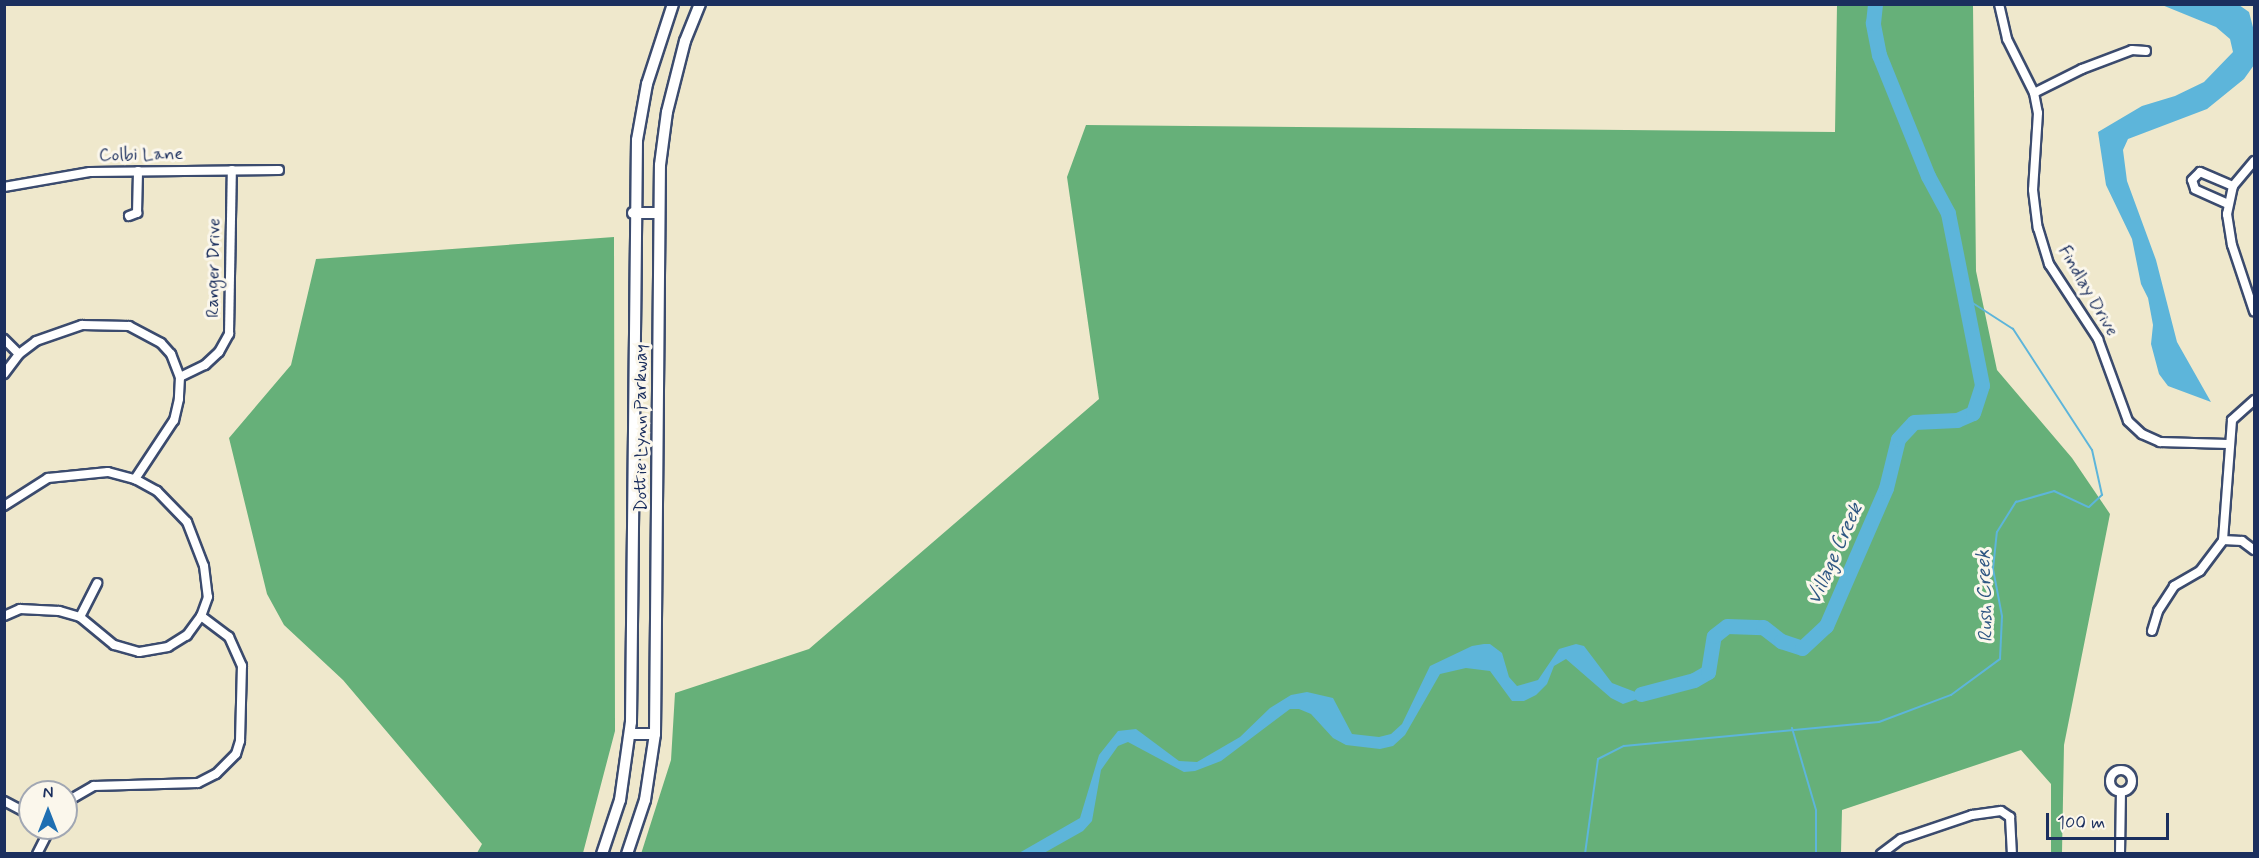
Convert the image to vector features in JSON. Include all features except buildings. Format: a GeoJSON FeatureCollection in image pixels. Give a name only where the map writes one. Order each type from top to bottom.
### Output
{"type":"FeatureCollection","features":[{"type":"Feature","properties":{"kind":"main road","name":"Dottie Lynn Parkway"},"geometry":{"type":"LineString","coordinates":[[602,854],[620,800],[630,734],[633,213],[641,111],[673,4]]}},
{"type":"Feature","properties":{"kind":"main road","name":"Dottie Lynn Parkway"},"geometry":{"type":"LineString","coordinates":[[627,854],[645,800],[655,734],[659,213],[667,112],[685,41],[700,4]]}},
{"type":"Feature","properties":{"kind":"main road"},"geometry":{"type":"LineString","coordinates":[[633,213],[659,213]]}},
{"type":"Feature","properties":{"kind":"main road"},"geometry":{"type":"LineString","coordinates":[[630,734],[655,734]]}},
{"type":"Feature","properties":{"kind":"street","name":"Findlay Drive"},"geometry":{"type":"LineString","coordinates":[[1999,4],[2007,39],[2034,93],[2038,113],[2033,190],[2038,228],[2054,273],[2098,339],[2128,421],[2142,434],[2160,442],[2228,444]]}},
{"type":"Feature","properties":{"kind":"street"},"geometry":{"type":"LineString","coordinates":[[2034,93],[2082,69],[2132,50],[2146,51]]}},
{"type":"Feature","properties":{"kind":"street"},"geometry":{"type":"LineString","coordinates":[[2254,161],[2233,186],[2228,204],[2230,236],[2254,311]]}},
{"type":"Feature","properties":{"kind":"street","name":"Colbi Lane"},"geometry":{"type":"LineString","coordinates":[[4,187],[49,177],[138,171],[279,170]]}},
{"type":"Feature","properties":{"kind":"street"},"geometry":{"type":"LineString","coordinates":[[129,216],[137,213],[138,171]]}},
{"type":"Feature","properties":{"kind":"street","name":"Ranger Drive"},"geometry":{"type":"LineString","coordinates":[[180,378],[205,365],[219,352],[229,334],[232,171]]}},
{"type":"Feature","properties":{"kind":"street"},"geometry":{"type":"LineString","coordinates":[[2228,204],[2194,189],[2192,180],[2200,172],[2233,186]]}},
{"type":"Feature","properties":{"kind":"street"},"geometry":{"type":"LineString","coordinates":[[4,374],[19,354],[57,330],[104,323],[129,326],[161,343],[171,354],[180,378],[174,420],[135,479]]}},
{"type":"Feature","properties":{"kind":"street"},"geometry":{"type":"LineString","coordinates":[[4,339],[19,354]]}},
{"type":"Feature","properties":{"kind":"street"},"geometry":{"type":"LineString","coordinates":[[2152,631],[2158,611],[2174,586],[2200,571],[2223,540],[2228,444],[2235,413],[2254,400]]}},
{"type":"Feature","properties":{"kind":"street"},"geometry":{"type":"LineString","coordinates":[[4,506],[48,478],[108,472],[135,479],[174,505],[197,541],[208,597],[201,616],[186,635],[168,647],[139,652],[99,636],[80,617],[40,608],[20,609],[4,616]]}},
{"type":"Feature","properties":{"kind":"street"},"geometry":{"type":"LineString","coordinates":[[2223,540],[2242,541],[2254,550]]}},
{"type":"Feature","properties":{"kind":"street"},"geometry":{"type":"LineString","coordinates":[[80,617],[97,583]]}},
{"type":"Feature","properties":{"kind":"street"},"geometry":{"type":"LineString","coordinates":[[78,795],[94,786],[198,783],[216,774],[236,754],[240,741],[242,666],[229,637],[201,616]]}},
{"type":"Feature","properties":{"kind":"street"},"geometry":{"type":"LineString","coordinates":[[2120,854],[2121,792]]}},
{"type":"Feature","properties":{"kind":"street"},"geometry":{"type":"LineString","coordinates":[[4,801],[18,809]]}},
{"type":"Feature","properties":{"kind":"street"},"geometry":{"type":"LineString","coordinates":[[1881,854],[1901,840],[1971,815],[2001,811],[2010,817],[2012,854]]}},
{"type":"Feature","properties":{"kind":"street"},"geometry":{"type":"LineString","coordinates":[[37,854],[45,840]]}},
{"type":"Feature","properties":{"kind":"green space"},"geometry":{"type":"Polygon","coordinates":[[[1837,5],[1973,5],[1976,271],[1997,370],[2072,458],[2110,514],[2064,745],[2062,853],[2051,853],[2051,784],[2021,750],[1842,810],[1841,853],[641,854],[671,760],[675,693],[809,649],[1099,399],[1067,177],[1086,125],[1835,132],[1837,5]]]}},
{"type":"Feature","properties":{"kind":"green space"},"geometry":{"type":"Polygon","coordinates":[[[614,237],[615,731],[583,853],[477,853],[482,844],[343,680],[284,625],[267,594],[229,438],[291,365],[316,259],[614,237]]]}},
{"type":"Feature","properties":{"kind":"water"},"geometry":{"type":"Polygon","coordinates":[[[2162,5],[2239,5],[2249,12],[2254,31],[2254,65],[2244,79],[2207,109],[2128,139],[2123,150],[2127,181],[2156,260],[2177,342],[2211,402],[2168,386],[2159,374],[2151,344],[2153,325],[2148,298],[2141,284],[2132,239],[2106,185],[2098,132],[2142,106],[2175,96],[2204,82],[2233,52],[2230,39],[2216,27],[2162,5]]]}},
{"type":"Feature","properties":{"kind":"water"},"geometry":{"type":"Polygon","coordinates":[[[1490,644],[1502,653],[1509,677],[1517,686],[1538,680],[1559,649],[1576,644],[1584,646],[1612,683],[1638,693],[1660,691],[1623,704],[1611,698],[1566,659],[1554,666],[1547,684],[1536,695],[1524,701],[1512,701],[1490,671],[1466,668],[1440,674],[1405,735],[1393,746],[1380,749],[1346,745],[1333,738],[1311,714],[1299,709],[1290,709],[1221,761],[1195,771],[1184,772],[1128,742],[1118,746],[1101,770],[1092,821],[1083,831],[1044,853],[1019,853],[1080,818],[1099,755],[1118,731],[1136,729],[1179,761],[1197,762],[1240,737],[1270,708],[1291,695],[1307,692],[1333,698],[1352,734],[1379,737],[1391,734],[1402,724],[1430,666],[1472,646],[1490,644]]]}},
{"type":"Feature","properties":{"kind":"waterway","name":"Village Creek"},"geometry":{"type":"LineString","coordinates":[[1641,694],[1694,680],[1708,672],[1714,636],[1727,626],[1763,627],[1781,641],[1802,648],[1826,626],[1886,488],[1898,439],[1914,422],[1957,420],[1973,413],[1982,385],[1948,213],[1928,176],[1879,55],[1873,23],[1875,4]]}},
{"type":"Feature","properties":{"kind":"waterway","name":"Rush Creek"},"geometry":{"type":"LineString","coordinates":[[1585,854],[1598,759],[1624,746],[1879,722],[1951,695],[2000,659],[2002,616],[1993,569],[1997,532],[2016,502],[2054,491],[2089,507],[2102,495],[2092,450],[2013,329],[1968,300]]}},
{"type":"Feature","properties":{"kind":"waterway"},"geometry":{"type":"LineString","coordinates":[[1792,728],[1816,810],[1816,854]]}}]}
